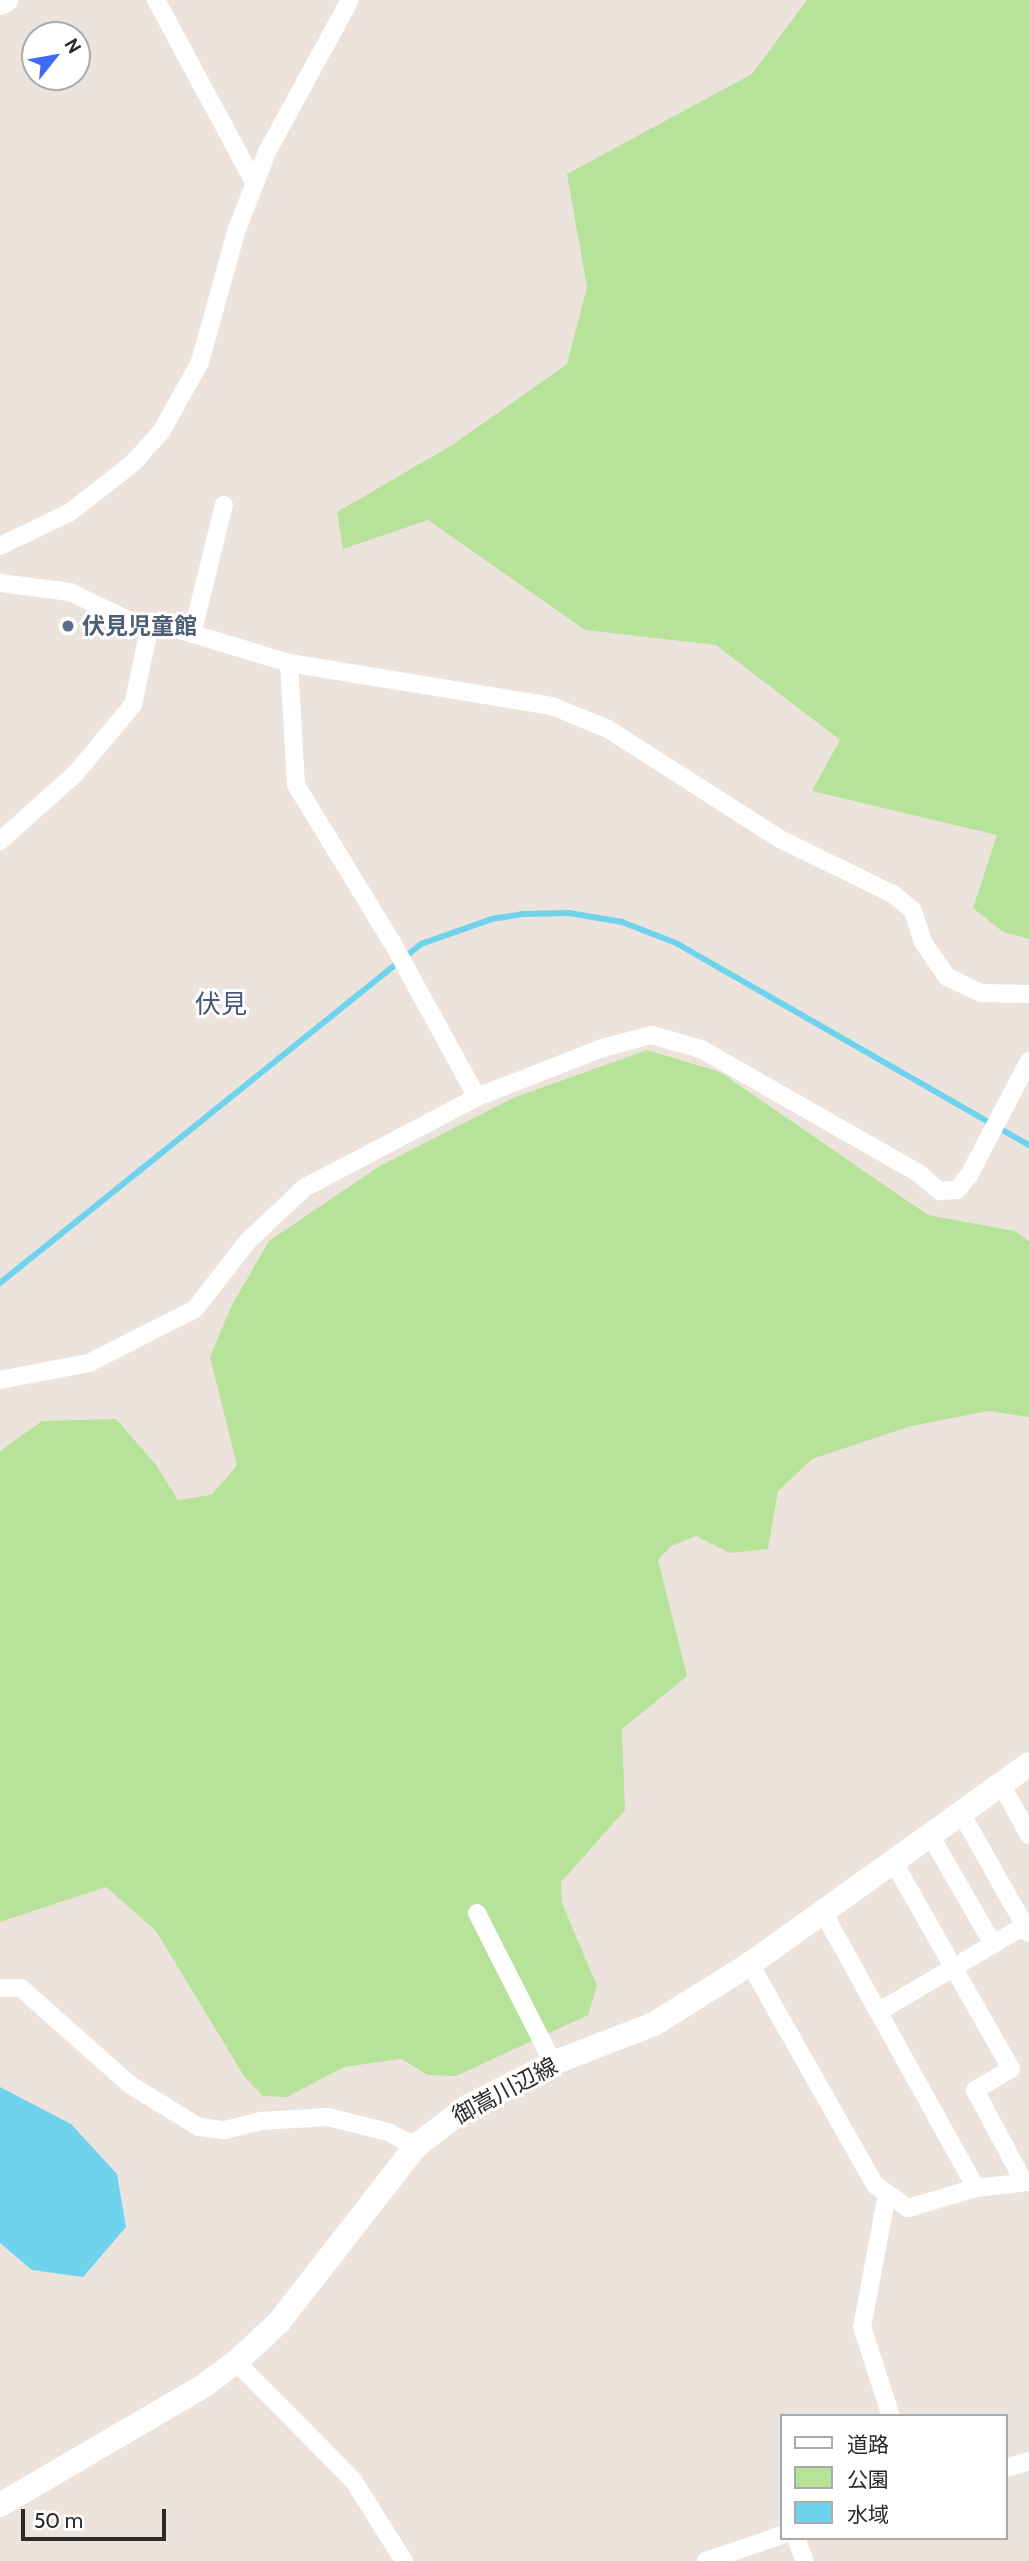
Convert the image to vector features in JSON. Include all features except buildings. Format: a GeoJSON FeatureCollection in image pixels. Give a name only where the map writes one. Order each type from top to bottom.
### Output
{"type":"FeatureCollection","features":[{"type":"Feature","properties":{"kind":"main road"},"geometry":{"type":"LineString","coordinates":[[0,3],[6,0]]}},
{"type":"Feature","properties":{"kind":"main road","name":"御嵩川辺線"},"geometry":{"type":"LineString","coordinates":[[0,2505],[205,2385],[236,2362],[279,2322],[416,2146],[467,2107],[553,2063],[654,2024],[751,1964],[1029,1764]]}},
{"type":"Feature","properties":{"kind":"street"},"geometry":{"type":"LineString","coordinates":[[156,0],[254,182]]}},
{"type":"Feature","properties":{"kind":"street"},"geometry":{"type":"LineString","coordinates":[[0,546],[37,531],[88,499],[133,463],[161,432],[200,362],[254,182],[350,0]]}},
{"type":"Feature","properties":{"kind":"street"},"geometry":{"type":"LineString","coordinates":[[192,634],[224,505]]}},
{"type":"Feature","properties":{"kind":"street"},"geometry":{"type":"LineString","coordinates":[[0,583],[70,592],[149,630],[177,629],[289,663],[552,706],[608,729],[780,839],[893,894],[913,911],[923,942],[947,977],[981,993],[1029,994]]}},
{"type":"Feature","properties":{"kind":"street"},"geometry":{"type":"LineString","coordinates":[[0,842],[75,774],[133,705],[149,630]]}},
{"type":"Feature","properties":{"kind":"street"},"geometry":{"type":"LineString","coordinates":[[289,663],[296,785],[392,942],[477,1097]]}},
{"type":"Feature","properties":{"kind":"street"},"geometry":{"type":"LineString","coordinates":[[0,1380],[89,1363],[195,1308],[248,1241],[304,1188],[477,1097],[603,1048],[651,1035],[701,1049],[917,1172],[940,1191],[957,1191],[1006,1111],[1029,1061]]}},
{"type":"Feature","properties":{"kind":"street"},"geometry":{"type":"LineString","coordinates":[[1002,1784],[1029,1835]]}},
{"type":"Feature","properties":{"kind":"street"},"geometry":{"type":"LineString","coordinates":[[878,2012],[993,1944],[1028,1927],[961,1812]]}},
{"type":"Feature","properties":{"kind":"street"},"geometry":{"type":"LineString","coordinates":[[930,1835],[993,1944]]}},
{"type":"Feature","properties":{"kind":"street"},"geometry":{"type":"LineString","coordinates":[[751,1964],[874,2185],[908,2208],[976,2188],[1026,2182],[975,2090],[1011,2069],[893,1861]]}},
{"type":"Feature","properties":{"kind":"street"},"geometry":{"type":"LineString","coordinates":[[823,1912],[976,2188]]}},
{"type":"Feature","properties":{"kind":"street"},"geometry":{"type":"LineString","coordinates":[[477,1913],[553,2063]]}},
{"type":"Feature","properties":{"kind":"street"},"geometry":{"type":"LineString","coordinates":[[0,1988],[21,1988],[129,2084],[199,2127],[225,2130],[261,2121],[328,2117],[388,2132],[416,2146]]}},
{"type":"Feature","properties":{"kind":"street"},"geometry":{"type":"LineString","coordinates":[[887,2194],[862,2327],[890,2414]]}},
{"type":"Feature","properties":{"kind":"street"},"geometry":{"type":"LineString","coordinates":[[236,2362],[353,2480],[404,2561]]}},
{"type":"Feature","properties":{"kind":"street"},"geometry":{"type":"LineString","coordinates":[[1008,2467],[1029,2461]]}},
{"type":"Feature","properties":{"kind":"street"},"geometry":{"type":"LineString","coordinates":[[706,2561],[780,2536]]}},
{"type":"Feature","properties":{"kind":"street"},"geometry":{"type":"LineString","coordinates":[[797,2540],[805,2561]]}},
{"type":"Feature","properties":{"kind":"green space"},"geometry":{"type":"Polygon","coordinates":[[[807,0],[1029,0],[1029,939],[1003,932],[973,908],[997,835],[812,791],[840,740],[716,645],[585,630],[428,520],[343,549],[337,512],[454,444],[567,364],[587,287],[567,174],[752,74],[807,0]]]}},
{"type":"Feature","properties":{"kind":"green space"},"geometry":{"type":"Polygon","coordinates":[[[647,1050],[720,1072],[928,1215],[1014,1231],[1029,1241],[1029,1417],[988,1411],[911,1426],[812,1459],[778,1491],[768,1549],[730,1553],[696,1536],[671,1546],[658,1560],[687,1676],[622,1729],[625,1810],[561,1882],[562,1903],[597,1986],[588,2015],[456,2076],[428,2075],[401,2059],[344,2067],[287,2097],[263,2096],[244,2076],[156,1931],[106,1887],[0,1922],[0,1451],[42,1421],[116,1419],[156,1465],[178,1500],[211,1495],[237,1466],[210,1357],[231,1307],[269,1241],[378,1167],[513,1098],[647,1050]]]}},
{"type":"Feature","properties":{"kind":"water"},"geometry":{"type":"Polygon","coordinates":[[[0,2087],[71,2124],[117,2174],[126,2227],[83,2277],[32,2270],[0,2243],[0,2087]]]}},
{"type":"Feature","properties":{"kind":"waterway"},"geometry":{"type":"LineString","coordinates":[[0,1283],[421,944],[492,919],[525,914],[569,913],[622,922],[676,943],[1029,1145]]}},
{"type":"Feature","properties":{"kind":"place","name":"伏見児童館"},"geometry":{"type":"Point","coordinates":[68,626]}},
{"type":"Feature","properties":{"kind":"district","name":"伏見"},"geometry":{"type":"Point","coordinates":[221,1005]}}]}
